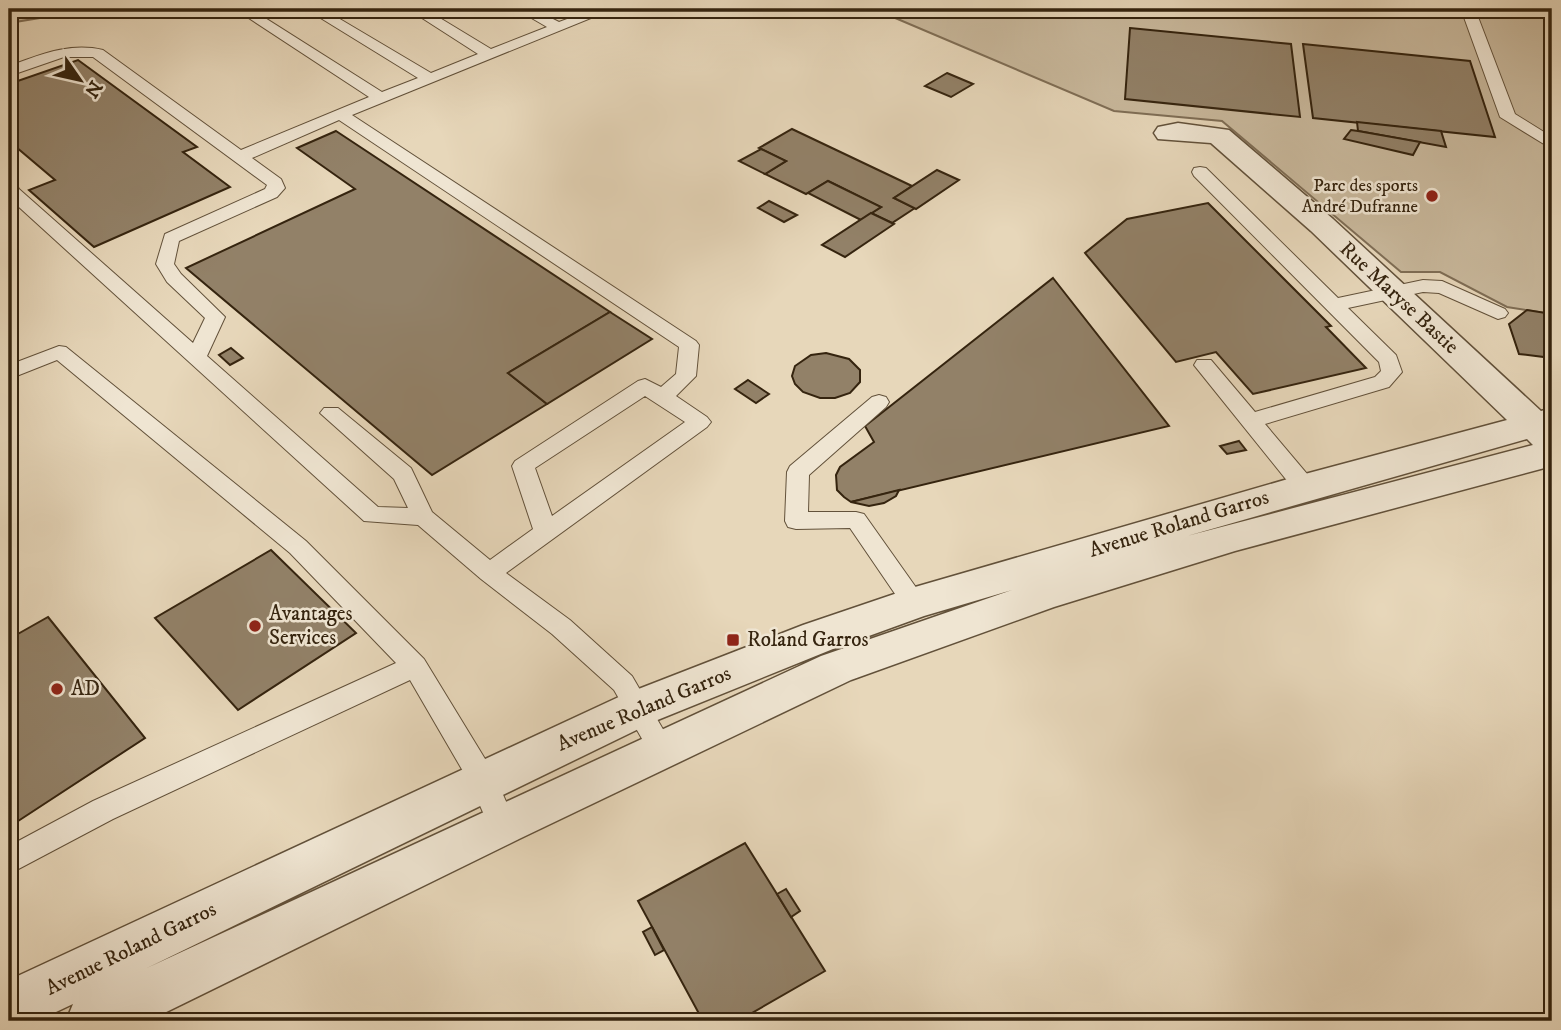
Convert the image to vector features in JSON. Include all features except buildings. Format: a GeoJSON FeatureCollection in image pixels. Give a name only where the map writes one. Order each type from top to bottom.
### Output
{"type":"FeatureCollection","features":[{"type":"Feature","properties":{"kind":"street","name":"Rue Maryse Bastie"},"geometry":{"type":"LineString","coordinates":[[1168,133],[1178,131],[1219,136],[1322,226],[1548,435]]}},
{"type":"Feature","properties":{"kind":"street","name":"Avenue Roland Garros"},"geometry":{"type":"LineString","coordinates":[[9,1007],[639,708],[818,637],[915,603],[1305,487],[1548,435]]}},
{"type":"Feature","properties":{"kind":"street","name":"Avenue Roland Garros"},"geometry":{"type":"LineString","coordinates":[[92,1021],[502,824],[836,668],[1044,595],[1234,537],[1548,435]]}},
{"type":"Feature","properties":{"kind":"lane"},"geometry":{"type":"LineString","coordinates":[[242,9],[381,99]]}},
{"type":"Feature","properties":{"kind":"lane"},"geometry":{"type":"LineString","coordinates":[[313,9],[431,79]]}},
{"type":"Feature","properties":{"kind":"lane"},"geometry":{"type":"LineString","coordinates":[[415,9],[490,55]]}},
{"type":"Feature","properties":{"kind":"lane"},"geometry":{"type":"LineString","coordinates":[[523,9],[559,28]]}},
{"type":"Feature","properties":{"kind":"lane"},"geometry":{"type":"LineString","coordinates":[[240,157],[340,114],[606,9]]}},
{"type":"Feature","properties":{"kind":"lane"},"geometry":{"type":"LineString","coordinates":[[1468,9],[1507,117],[1552,144]]}},
{"type":"Feature","properties":{"kind":"lane"},"geometry":{"type":"LineString","coordinates":[[9,71],[63,52],[85,49],[98,52],[275,183],[276,188],[171,238],[165,264],[173,278],[215,317],[196,357]]}},
{"type":"Feature","properties":{"kind":"lane"},"geometry":{"type":"LineString","coordinates":[[340,114],[689,345],[686,376],[662,397]]}},
{"type":"Feature","properties":{"kind":"lane"},"geometry":{"type":"LineString","coordinates":[[1200,172],[1389,360],[1392,372],[1382,382],[1250,421]]}},
{"type":"Feature","properties":{"kind":"lane"},"geometry":{"type":"LineString","coordinates":[[9,186],[12,192],[372,514],[423,517]]}},
{"type":"Feature","properties":{"kind":"lane"},"geometry":{"type":"LineString","coordinates":[[1334,305],[1423,286],[1442,287],[1498,313]]}},
{"type":"Feature","properties":{"kind":"lane"},"geometry":{"type":"LineString","coordinates":[[9,372],[59,352],[298,547],[415,666],[483,780],[502,824]]}},
{"type":"Feature","properties":{"kind":"lane"},"geometry":{"type":"LineString","coordinates":[[1204,365],[1305,487]]}},
{"type":"Feature","properties":{"kind":"lane"},"geometry":{"type":"LineString","coordinates":[[489,573],[546,533],[700,422],[645,386],[523,466],[546,533]]}},
{"type":"Feature","properties":{"kind":"lane"},"geometry":{"type":"LineString","coordinates":[[879,402],[798,472],[796,521],[856,520],[915,603]]}},
{"type":"Feature","properties":{"kind":"lane"},"geometry":{"type":"LineString","coordinates":[[331,413],[403,474],[423,517],[489,573],[583,644],[623,683],[662,750]]}},
{"type":"Feature","properties":{"kind":"lane"},"geometry":{"type":"LineString","coordinates":[[9,861],[103,810],[415,666]]}},
{"type":"Feature","properties":{"kind":"shaded area"},"geometry":{"type":"Polygon","coordinates":[[[9,9],[95,9],[9,23],[9,9]]]}},
{"type":"Feature","properties":{"kind":"shaded area","name":"Parc des sports André Dufranne"},"geometry":{"type":"Polygon","coordinates":[[[874,9],[1552,9],[1552,314],[1507,307],[1440,272],[1401,272],[1222,121],[1114,111],[874,9]]]}},
{"type":"Feature","properties":{"kind":"place","name":"Parc des sports André Dufranne"},"geometry":{"type":"Point","coordinates":[1432,196]}},
{"type":"Feature","properties":{"kind":"place","name":"Avantages Services"},"geometry":{"type":"Point","coordinates":[255,626]}},
{"type":"Feature","properties":{"kind":"place","name":"Roland Garros"},"geometry":{"type":"Point","coordinates":[733,640]}},
{"type":"Feature","properties":{"kind":"place","name":"AD"},"geometry":{"type":"Point","coordinates":[57,689]}}]}
